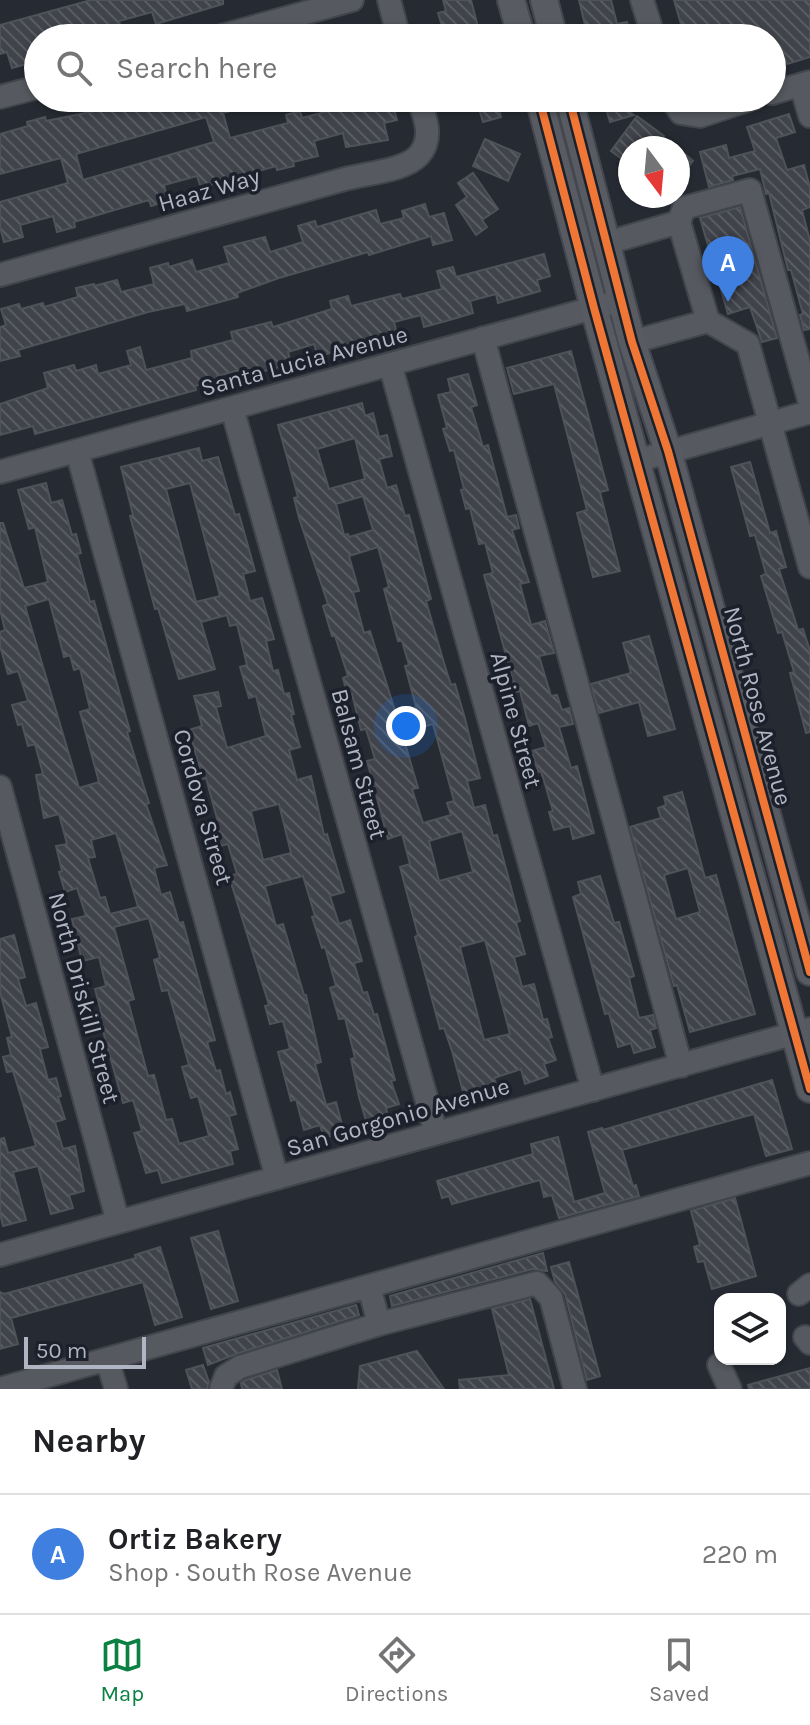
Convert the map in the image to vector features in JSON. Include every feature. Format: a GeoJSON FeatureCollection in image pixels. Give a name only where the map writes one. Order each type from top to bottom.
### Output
{"type":"FeatureCollection","features":[{"type":"Feature","properties":{"kind":"main road"},"geometry":{"type":"LineString","coordinates":[[511,0],[518,24]]}},
{"type":"Feature","properties":{"kind":"main road"},"geometry":{"type":"LineString","coordinates":[[544,0],[550,24]]}},
{"type":"Feature","properties":{"kind":"main road"},"geometry":{"type":"LineString","coordinates":[[542,112],[636,461],[802,1032],[810,1089]]}},
{"type":"Feature","properties":{"kind":"main road"},"geometry":{"type":"LineString","coordinates":[[550,112],[559,121],[589,234],[607,243]]}},
{"type":"Feature","properties":{"kind":"main road","name":"North Rose Avenue"},"geometry":{"type":"LineString","coordinates":[[573,112],[632,342],[668,451],[810,972]]}},
{"type":"Feature","properties":{"kind":"street"},"geometry":{"type":"LineString","coordinates":[[265,24],[352,0]]}},
{"type":"Feature","properties":{"kind":"street"},"geometry":{"type":"LineString","coordinates":[[389,0],[395,24]]}},
{"type":"Feature","properties":{"kind":"street"},"geometry":{"type":"LineString","coordinates":[[642,0],[650,24]]}},
{"type":"Feature","properties":{"kind":"street"},"geometry":{"type":"LineString","coordinates":[[786,89],[806,84],[810,116]]}},
{"type":"Feature","properties":{"kind":"street"},"geometry":{"type":"LineString","coordinates":[[0,97],[24,91]]}},
{"type":"Feature","properties":{"kind":"street","name":"Haaz Way"},"geometry":{"type":"LineString","coordinates":[[0,275],[409,164],[425,146],[427,120],[424,112]]}},
{"type":"Feature","properties":{"kind":"street"},"geometry":{"type":"LineString","coordinates":[[690,112],[700,116],[712,112]]}},
{"type":"Feature","properties":{"kind":"street"},"geometry":{"type":"LineString","coordinates":[[810,403],[750,190],[684,208],[679,222],[708,321],[748,344],[810,567]]}},
{"type":"Feature","properties":{"kind":"street"},"geometry":{"type":"LineString","coordinates":[[607,243],[679,222]]}},
{"type":"Feature","properties":{"kind":"street","name":"Santa Lucia Avenue"},"geometry":{"type":"LineString","coordinates":[[0,472],[622,301]]}},
{"type":"Feature","properties":{"kind":"street"},"geometry":{"type":"LineString","coordinates":[[632,342],[708,321]]}},
{"type":"Feature","properties":{"kind":"street"},"geometry":{"type":"LineString","coordinates":[[483,338],[681,1066]]}},
{"type":"Feature","properties":{"kind":"street","name":"Alpine Street"},"geometry":{"type":"LineString","coordinates":[[390,364],[593,1090]]}},
{"type":"Feature","properties":{"kind":"street","name":"Balsam Street"},"geometry":{"type":"LineString","coordinates":[[232,408],[436,1133]]}},
{"type":"Feature","properties":{"kind":"street"},"geometry":{"type":"LineString","coordinates":[[636,461],[810,412]]}},
{"type":"Feature","properties":{"kind":"street","name":"Cordova Street"},"geometry":{"type":"LineString","coordinates":[[77,451],[277,1178]]}},
{"type":"Feature","properties":{"kind":"street","name":"North Driskill Street"},"geometry":{"type":"LineString","coordinates":[[0,787],[118,1222]]}},
{"type":"Feature","properties":{"kind":"street","name":"San Gorgonio Avenue"},"geometry":{"type":"LineString","coordinates":[[0,1255],[802,1032]]}},
{"type":"Feature","properties":{"kind":"street"},"geometry":{"type":"LineString","coordinates":[[0,1389],[810,1163]]}},
{"type":"Feature","properties":{"kind":"street"},"geometry":{"type":"LineString","coordinates":[[221,1389],[226,1376],[240,1367],[379,1324],[537,1283],[551,1298],[575,1389]]}},
{"type":"Feature","properties":{"kind":"street"},"geometry":{"type":"LineString","coordinates":[[810,1285],[799,1294],[810,1294]]}},
{"type":"Feature","properties":{"kind":"street"},"geometry":{"type":"LineString","coordinates":[[369,1286],[379,1324]]}},
{"type":"Feature","properties":{"kind":"street"},"geometry":{"type":"LineString","coordinates":[[107,1359],[116,1389]]}},
{"type":"Feature","properties":{"kind":"street"},"geometry":{"type":"LineString","coordinates":[[719,1365],[730,1389]]}},
{"type":"Feature","properties":{"kind":"building"},"geometry":{"type":"Polygon","coordinates":[[[91,0],[223,0],[223,4],[156,24],[152,12],[119,21],[120,24],[24,24],[24,65],[12,68],[7,52],[0,54],[0,25],[91,0]]]}},
{"type":"Feature","properties":{"kind":"building"},"geometry":{"type":"Polygon","coordinates":[[[443,0],[471,0],[477,24],[441,24],[438,13],[446,11],[443,0]]]}},
{"type":"Feature","properties":{"kind":"building"},"geometry":{"type":"Polygon","coordinates":[[[579,0],[611,0],[617,24],[585,24],[579,0]]]}},
{"type":"Feature","properties":{"kind":"building"},"geometry":{"type":"Polygon","coordinates":[[[674,0],[810,0],[810,57],[787,64],[786,24],[681,24],[674,0]]]}},
{"type":"Feature","properties":{"kind":"building"},"geometry":{"type":"Polygon","coordinates":[[[90,112],[227,112],[223,113],[230,138],[288,123],[286,115],[296,112],[300,112],[302,118],[325,112],[395,112],[397,120],[384,123],[388,140],[346,147],[343,133],[314,141],[318,156],[293,162],[294,166],[277,170],[276,166],[201,188],[197,176],[164,185],[168,201],[151,206],[149,200],[74,222],[75,227],[57,232],[53,216],[20,225],[23,237],[4,242],[0,227],[0,202],[68,183],[61,158],[0,174],[0,134],[28,126],[27,122],[45,117],[46,121],[90,112]],[[206,117],[76,154],[83,180],[214,142],[206,117]]]}},
{"type":"Feature","properties":{"kind":"building"},"geometry":{"type":"Polygon","coordinates":[[[480,112],[500,112],[501,117],[483,122],[480,112]]]}},
{"type":"Feature","properties":{"kind":"building"},"geometry":{"type":"Polygon","coordinates":[[[607,112],[630,112],[634,115],[610,122],[607,112]]]}},
{"type":"Feature","properties":{"kind":"building"},"geometry":{"type":"Polygon","coordinates":[[[789,114],[795,132],[776,138],[787,170],[804,165],[810,188],[810,207],[802,210],[810,241],[810,329],[804,330],[800,315],[803,314],[791,270],[788,270],[760,169],[732,176],[733,180],[709,187],[700,152],[726,145],[729,158],[755,151],[747,127],[789,114]]]}},
{"type":"Feature","properties":{"kind":"building"},"geometry":{"type":"Polygon","coordinates":[[[637,116],[664,136],[622,136],[637,116]]]}},
{"type":"Feature","properties":{"kind":"building"},"geometry":{"type":"Polygon","coordinates":[[[485,139],[520,154],[508,181],[473,166],[485,139]]]}},
{"type":"Feature","properties":{"kind":"building"},"geometry":{"type":"Polygon","coordinates":[[[618,142],[618,156],[611,151],[618,142]]]}},
{"type":"Feature","properties":{"kind":"building"},"geometry":{"type":"Polygon","coordinates":[[[473,173],[498,209],[482,220],[487,227],[476,235],[456,205],[467,197],[458,183],[473,173]]]}},
{"type":"Feature","properties":{"kind":"building"},"geometry":{"type":"Polygon","coordinates":[[[425,204],[429,217],[444,213],[452,240],[433,245],[431,236],[369,255],[368,252],[279,278],[237,293],[238,297],[187,311],[185,304],[148,312],[18,350],[20,356],[0,361],[0,327],[6,325],[1,309],[19,304],[21,309],[43,303],[44,307],[78,297],[76,288],[117,280],[121,292],[154,284],[150,268],[168,263],[169,267],[192,260],[196,272],[229,263],[224,247],[265,237],[270,252],[303,242],[298,226],[315,221],[317,227],[376,210],[380,224],[404,218],[402,211],[425,204]]]}},
{"type":"Feature","properties":{"kind":"building"},"geometry":{"type":"Polygon","coordinates":[[[740,207],[777,338],[762,342],[750,307],[728,314],[700,218],[740,207]]]}},
{"type":"Feature","properties":{"kind":"building"},"geometry":{"type":"Polygon","coordinates":[[[544,254],[550,276],[537,280],[540,291],[498,303],[496,294],[470,301],[473,313],[446,321],[424,327],[421,315],[394,322],[397,334],[338,347],[339,350],[318,357],[314,344],[288,352],[291,364],[249,375],[247,368],[217,376],[218,380],[195,386],[196,390],[35,434],[33,426],[0,435],[0,404],[48,388],[44,373],[74,365],[76,371],[96,365],[98,374],[131,365],[127,351],[140,347],[146,370],[192,358],[191,351],[233,340],[231,332],[271,322],[273,327],[332,309],[330,301],[348,296],[351,306],[400,294],[402,299],[442,289],[437,271],[453,267],[456,277],[544,254]]]}},
{"type":"Feature","properties":{"kind":"building"},"geometry":{"type":"Polygon","coordinates":[[[571,351],[608,490],[600,492],[620,571],[593,577],[577,513],[587,510],[554,384],[514,394],[507,368],[571,351]]]}},
{"type":"Feature","properties":{"kind":"building"},"geometry":{"type":"Polygon","coordinates":[[[468,374],[477,405],[471,407],[483,447],[488,445],[507,517],[516,515],[519,528],[512,530],[529,582],[520,584],[531,625],[545,621],[554,653],[539,656],[551,696],[557,695],[562,710],[569,708],[573,724],[559,727],[571,768],[577,766],[594,833],[573,839],[570,826],[554,830],[549,812],[553,811],[532,751],[546,747],[538,723],[529,726],[520,691],[516,692],[484,575],[493,573],[485,543],[479,544],[470,508],[466,509],[454,450],[450,451],[443,429],[447,428],[438,395],[451,392],[448,379],[468,374]]]}},
{"type":"Feature","properties":{"kind":"building"},"geometry":{"type":"Polygon","coordinates":[[[362,403],[365,416],[373,413],[379,437],[387,435],[392,456],[379,459],[387,488],[396,485],[405,516],[409,515],[431,599],[426,601],[451,685],[455,684],[464,715],[480,778],[467,781],[474,808],[485,805],[493,836],[497,835],[520,921],[516,922],[525,954],[514,957],[522,987],[534,984],[543,1020],[547,1019],[552,1037],[548,1038],[556,1060],[544,1064],[548,1076],[525,1084],[521,1069],[494,1078],[498,1090],[465,1099],[444,1028],[440,1029],[415,937],[418,935],[400,867],[410,864],[402,834],[388,839],[367,761],[375,759],[366,729],[361,730],[352,694],[348,696],[343,678],[348,676],[323,606],[328,604],[299,518],[294,498],[298,497],[278,425],[362,403]],[[355,438],[317,449],[329,489],[365,479],[355,438]],[[363,496],[336,504],[344,535],[348,534],[349,537],[373,530],[363,496]],[[378,547],[349,556],[359,591],[353,592],[364,633],[370,631],[398,720],[418,714],[405,666],[409,665],[402,641],[398,641],[384,589],[389,587],[378,547]],[[433,724],[402,733],[418,788],[412,789],[423,823],[451,815],[447,803],[454,801],[433,724]],[[462,831],[429,841],[439,881],[473,872],[462,831]],[[485,940],[460,947],[484,1040],[510,1034],[485,940]]]}},
{"type":"Feature","properties":{"kind":"building"},"geometry":{"type":"Polygon","coordinates":[[[199,448],[202,461],[218,457],[255,571],[243,574],[250,601],[262,598],[274,639],[266,641],[273,671],[278,670],[284,694],[289,693],[294,714],[291,715],[300,747],[289,750],[297,780],[311,776],[324,835],[327,834],[344,892],[330,896],[339,924],[350,920],[362,961],[354,963],[363,993],[367,992],[374,1015],[377,1014],[395,1080],[391,1081],[399,1104],[386,1108],[389,1120],[368,1127],[359,1097],[351,1059],[355,1058],[345,1018],[339,1019],[330,988],[336,986],[325,947],[322,948],[312,917],[315,916],[303,876],[265,886],[276,926],[283,924],[306,995],[321,1062],[315,1064],[326,1105],[336,1102],[344,1132],[324,1138],[320,1125],[304,1130],[296,1099],[291,1101],[278,1052],[290,1049],[283,1021],[270,1024],[265,1006],[269,1005],[229,876],[237,874],[228,844],[220,846],[216,827],[219,826],[189,730],[202,726],[194,696],[218,692],[221,706],[216,707],[227,748],[266,736],[256,696],[249,698],[240,667],[247,665],[237,624],[230,626],[227,615],[201,622],[215,669],[179,679],[158,608],[155,609],[130,516],[133,515],[121,467],[199,448]],[[190,483],[166,489],[196,602],[220,596],[190,483]],[[279,804],[251,811],[263,860],[291,853],[279,804]]]}},
{"type":"Feature","properties":{"kind":"building"},"geometry":{"type":"Polygon","coordinates":[[[750,462],[770,533],[776,531],[786,567],[779,569],[798,630],[803,629],[810,651],[810,732],[806,733],[790,673],[794,672],[782,632],[778,633],[761,576],[766,574],[755,535],[750,536],[731,467],[750,462]]]}},
{"type":"Feature","properties":{"kind":"building"},"geometry":{"type":"Polygon","coordinates":[[[46,483],[51,503],[62,500],[72,535],[76,534],[81,553],[77,554],[90,602],[94,601],[130,731],[127,732],[149,803],[146,804],[167,865],[154,868],[161,895],[170,892],[179,923],[183,922],[215,1040],[207,1042],[216,1071],[220,1070],[226,1094],[230,1092],[236,1114],[229,1116],[238,1149],[230,1151],[233,1164],[162,1183],[158,1170],[146,1173],[134,1133],[142,1131],[133,1100],[123,1103],[98,1013],[101,1012],[95,989],[106,986],[99,957],[82,961],[72,919],[86,916],[77,888],[65,892],[59,872],[62,871],[56,846],[67,844],[59,814],[44,818],[36,775],[43,774],[35,744],[28,746],[22,724],[18,725],[12,705],[28,701],[18,671],[8,674],[0,646],[0,632],[5,630],[0,610],[0,523],[3,523],[24,588],[48,582],[35,527],[29,529],[18,490],[46,483]],[[49,599],[25,606],[79,788],[99,782],[80,712],[90,709],[80,668],[74,670],[70,655],[64,657],[49,599]],[[116,833],[91,840],[95,857],[88,858],[100,898],[105,897],[110,914],[138,907],[116,833]],[[149,918],[114,927],[134,999],[128,1001],[148,1076],[154,1075],[166,1120],[172,1119],[179,1144],[209,1136],[198,1096],[191,1098],[182,1067],[189,1065],[168,990],[162,991],[154,960],[160,958],[149,918]]]}},
{"type":"Feature","properties":{"kind":"building"},"geometry":{"type":"Polygon","coordinates":[[[649,636],[675,729],[648,736],[639,702],[599,713],[591,684],[631,673],[623,643],[649,636]]]}},
{"type":"Feature","properties":{"kind":"building"},"geometry":{"type":"Polygon","coordinates":[[[682,792],[705,878],[716,875],[755,1014],[690,1032],[677,985],[674,986],[630,827],[661,818],[658,808],[666,805],[664,797],[682,792]],[[688,868],[664,875],[676,919],[700,912],[688,868]]]}},
{"type":"Feature","properties":{"kind":"building"},"geometry":{"type":"Polygon","coordinates":[[[600,876],[614,923],[619,922],[634,976],[629,978],[639,1018],[653,1015],[656,1028],[650,1030],[655,1047],[634,1053],[631,1043],[618,1047],[609,1013],[605,1014],[573,897],[581,894],[578,882],[600,876]]]}},
{"type":"Feature","properties":{"kind":"building"},"geometry":{"type":"Polygon","coordinates":[[[14,935],[25,977],[18,979],[26,1006],[36,1003],[48,1047],[40,1049],[48,1080],[56,1078],[61,1096],[58,1097],[65,1119],[55,1122],[63,1149],[75,1146],[84,1191],[69,1195],[73,1208],[51,1214],[38,1166],[13,1172],[26,1220],[3,1226],[0,1213],[0,1139],[4,1138],[8,1153],[36,1146],[13,1071],[7,1072],[3,1057],[11,1055],[7,1038],[12,1037],[0,992],[0,939],[14,935]]]}},
{"type":"Feature","properties":{"kind":"building"},"geometry":{"type":"Polygon","coordinates":[[[772,1080],[792,1149],[766,1156],[754,1114],[622,1150],[639,1196],[559,1218],[552,1195],[544,1197],[540,1180],[452,1204],[449,1196],[442,1198],[437,1181],[533,1154],[531,1144],[558,1137],[574,1202],[605,1193],[588,1132],[772,1080]]]}},
{"type":"Feature","properties":{"kind":"building"},"geometry":{"type":"Polygon","coordinates":[[[735,1198],[756,1276],[712,1289],[704,1261],[698,1262],[694,1247],[700,1245],[691,1211],[735,1198]]]}},
{"type":"Feature","properties":{"kind":"building"},"geometry":{"type":"Polygon","coordinates":[[[218,1231],[238,1301],[211,1309],[191,1238],[218,1231]]]}},
{"type":"Feature","properties":{"kind":"building"},"geometry":{"type":"Polygon","coordinates":[[[160,1247],[182,1317],[155,1325],[143,1282],[11,1318],[18,1344],[0,1349],[0,1292],[4,1294],[136,1258],[135,1255],[160,1247]]]}},
{"type":"Feature","properties":{"kind":"building"},"geometry":{"type":"Polygon","coordinates":[[[543,1253],[547,1271],[533,1269],[392,1306],[390,1296],[543,1253]]]}},
{"type":"Feature","properties":{"kind":"building"},"geometry":{"type":"Polygon","coordinates":[[[569,1262],[600,1376],[587,1380],[565,1294],[555,1282],[551,1267],[569,1262]]]}},
{"type":"Feature","properties":{"kind":"building"},"geometry":{"type":"Polygon","coordinates":[[[530,1299],[554,1389],[460,1389],[459,1380],[509,1375],[492,1309],[530,1299]]]}},
{"type":"Feature","properties":{"kind":"building"},"geometry":{"type":"Polygon","coordinates":[[[356,1305],[359,1315],[208,1365],[203,1348],[356,1305]]]}},
{"type":"Feature","properties":{"kind":"building"},"geometry":{"type":"Polygon","coordinates":[[[417,1351],[444,1389],[358,1389],[360,1366],[417,1351]]]}},
{"type":"Feature","properties":{"kind":"building"},"geometry":{"type":"Polygon","coordinates":[[[203,1365],[209,1382],[207,1389],[192,1389],[186,1370],[203,1365]]]}},
{"type":"Feature","properties":{"kind":"building"},"geometry":{"type":"Polygon","coordinates":[[[810,1368],[810,1389],[749,1389],[748,1385],[810,1368]]]}},
{"type":"Feature","properties":{"kind":"building"},"geometry":{"type":"Polygon","coordinates":[[[277,1370],[282,1389],[242,1389],[241,1383],[246,1380],[277,1370]]]}},
{"type":"Feature","properties":{"kind":"cycle path"},"geometry":{"type":"LineString","coordinates":[[543,112],[810,1089]]}},
{"type":"Feature","properties":{"kind":"cycle path"},"geometry":{"type":"LineString","coordinates":[[573,112],[632,342],[668,451],[810,972]]}},
{"type":"Feature","properties":{"kind":"place","name":"Ortiz Bakery"},"geometry":{"type":"Point","coordinates":[728,302]}}]}
